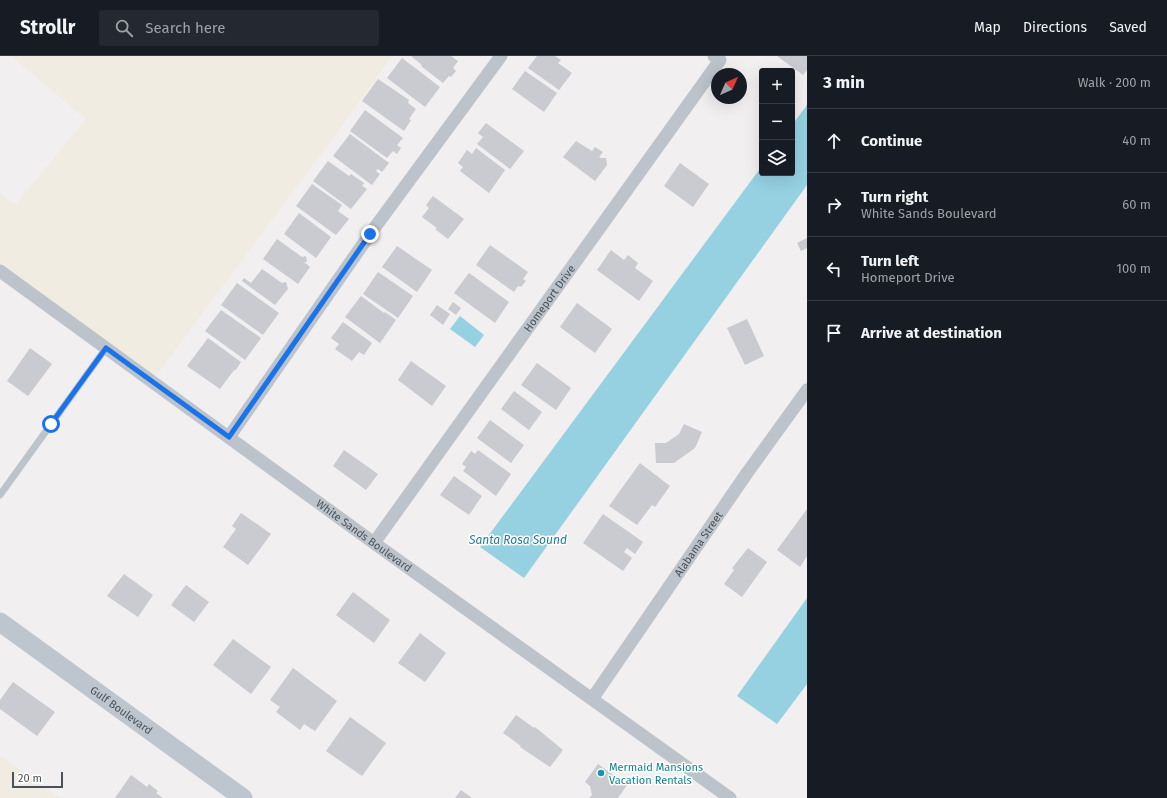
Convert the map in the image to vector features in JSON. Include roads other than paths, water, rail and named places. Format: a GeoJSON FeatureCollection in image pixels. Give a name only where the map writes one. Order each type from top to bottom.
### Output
{"type":"FeatureCollection","features":[{"type":"Feature","properties":{"kind":"main road","name":"Gulf Boulevard"},"geometry":{"type":"LineString","coordinates":[[0,622],[243,798]]}},
{"type":"Feature","properties":{"kind":"street"},"geometry":{"type":"LineString","coordinates":[[229,437],[370,234],[501,56]]}},
{"type":"Feature","properties":{"kind":"street","name":"Homeport Drive"},"geometry":{"type":"LineString","coordinates":[[374,543],[719,57]]}},
{"type":"Feature","properties":{"kind":"street","name":"White Sands Boulevard"},"geometry":{"type":"LineString","coordinates":[[0,272],[374,543],[730,798]]}},
{"type":"Feature","properties":{"kind":"street","name":"Alabama Street"},"geometry":{"type":"LineString","coordinates":[[592,699],[747,473],[807,390]]}},
{"type":"Feature","properties":{"kind":"lane"},"geometry":{"type":"LineString","coordinates":[[0,495],[106,348]]}},
{"type":"Feature","properties":{"kind":"water","name":"Santa Rosa Sound"},"geometry":{"type":"Polygon","coordinates":[[[807,105],[807,185],[524,578],[480,547],[759,170],[759,176],[795,176],[795,121],[807,105]]]}},
{"type":"Feature","properties":{"kind":"water"},"geometry":{"type":"Polygon","coordinates":[[[460,316],[484,335],[475,347],[450,329],[460,316]]]}},
{"type":"Feature","properties":{"kind":"water"},"geometry":{"type":"Polygon","coordinates":[[[807,598],[807,684],[777,724],[737,696],[807,598]]]}},
{"type":"Feature","properties":{"kind":"place","name":"Mermaid Mansions Vacation Rentals"},"geometry":{"type":"Point","coordinates":[601,773]}}]}
